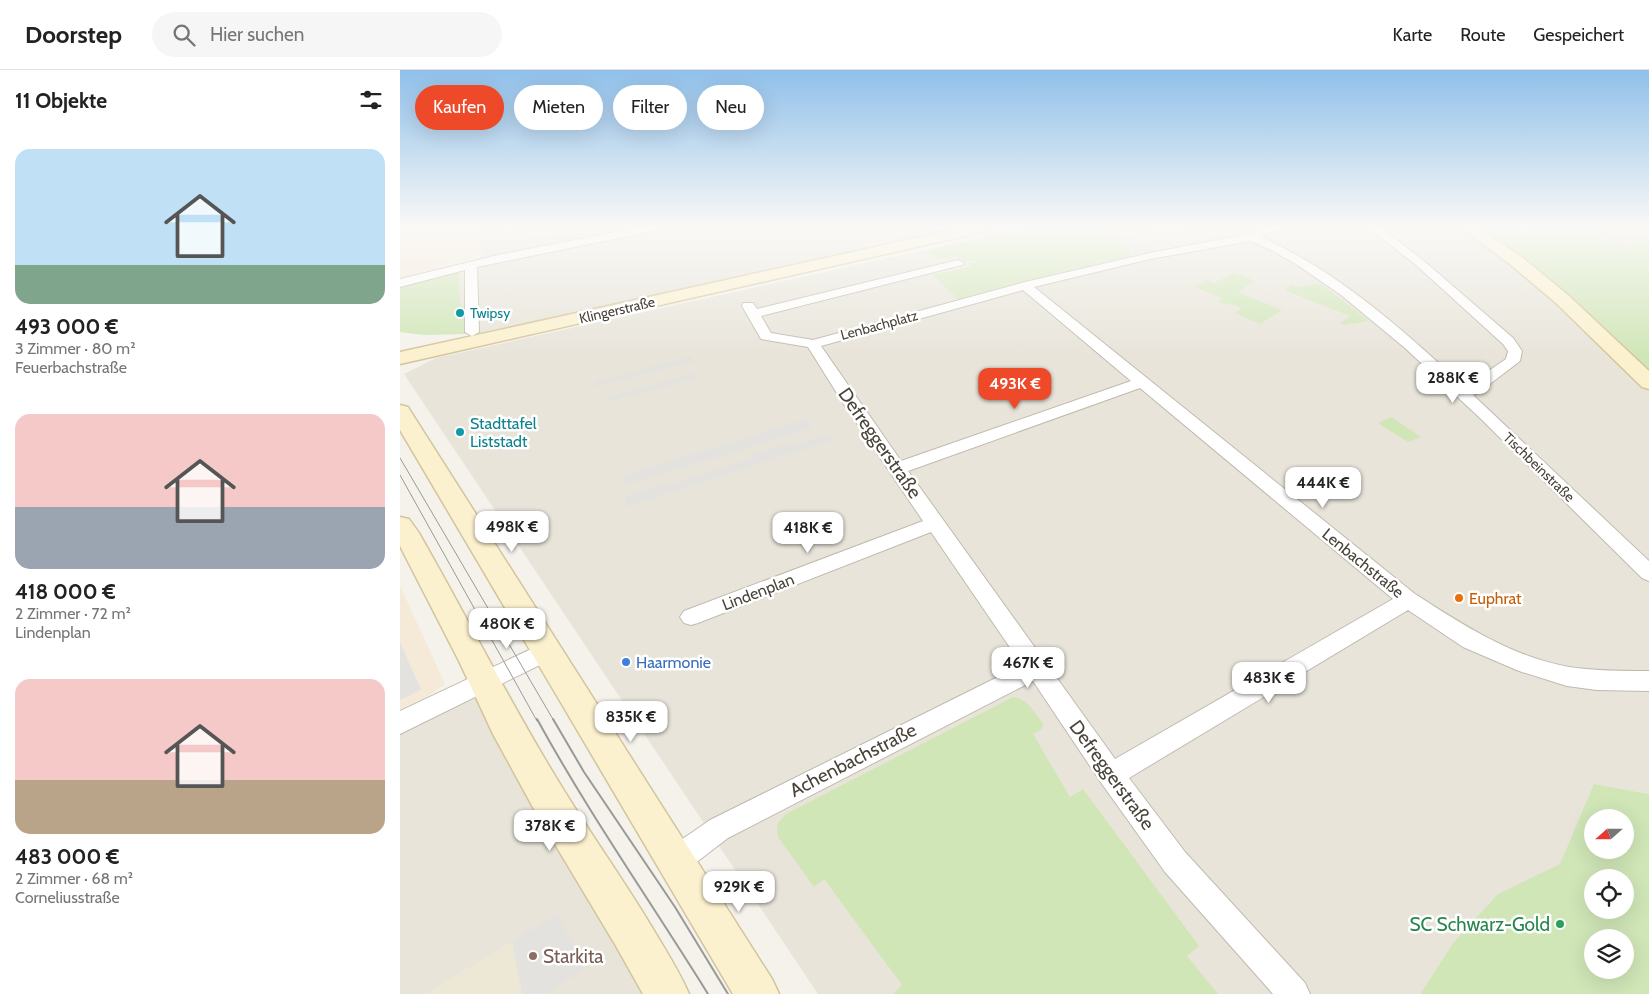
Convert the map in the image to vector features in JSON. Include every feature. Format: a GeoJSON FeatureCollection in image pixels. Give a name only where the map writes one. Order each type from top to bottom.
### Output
{"type":"FeatureCollection","features":[{"type":"Feature","properties":{"kind":"street"},"geometry":{"type":"LineString","coordinates":[[400,283],[451,270]]}},
{"type":"Feature","properties":{"kind":"street"},"geometry":{"type":"LineString","coordinates":[[471,270],[477,336]]}},
{"type":"Feature","properties":{"kind":"street","name":"Klingerstraße"},"geometry":{"type":"LineString","coordinates":[[400,358],[477,336],[774,270]]}},
{"type":"Feature","properties":{"kind":"street","name":"Lenbachplatz"},"geometry":{"type":"LineString","coordinates":[[927,270],[751,310],[766,336],[813,344],[1025,286]]}},
{"type":"Feature","properties":{"kind":"street"},"geometry":{"type":"LineString","coordinates":[[1025,286],[1091,270]]}},
{"type":"Feature","properties":{"kind":"street","name":"Tischbeinstraße"},"geometry":{"type":"LineString","coordinates":[[1312,270],[1345,292],[1386,325],[1462,392],[1649,573]]}},
{"type":"Feature","properties":{"kind":"street"},"geometry":{"type":"LineString","coordinates":[[1427,270],[1508,340],[1515,351],[1515,358],[1511,362],[1473,390],[1462,392]]}},
{"type":"Feature","properties":{"kind":"street"},"geometry":{"type":"LineString","coordinates":[[1530,270],[1566,300],[1649,383]]}},
{"type":"Feature","properties":{"kind":"street","name":"Lenbachstraße"},"geometry":{"type":"LineString","coordinates":[[1025,286],[1408,600],[1471,641],[1519,662],[1567,676],[1597,680],[1649,681]]}},
{"type":"Feature","properties":{"kind":"street","name":"Klingerstraße"},"geometry":{"type":"LineString","coordinates":[[400,340],[416,342],[477,336]]}},
{"type":"Feature","properties":{"kind":"street","name":"Defreggerstraße"},"geometry":{"type":"LineString","coordinates":[[813,344],[851,403],[1036,669],[1175,862],[1294,994]]}},
{"type":"Feature","properties":{"kind":"street"},"geometry":{"type":"LineString","coordinates":[[898,468],[1142,382]]}},
{"type":"Feature","properties":{"kind":"street"},"geometry":{"type":"LineString","coordinates":[[400,412],[757,994]]}},
{"type":"Feature","properties":{"kind":"street","name":"Lindenplan"},"geometry":{"type":"LineString","coordinates":[[691,617],[936,523]]}},
{"type":"Feature","properties":{"kind":"street"},"geometry":{"type":"LineString","coordinates":[[400,526],[410,540],[505,723],[548,798],[631,931],[667,994]]}},
{"type":"Feature","properties":{"kind":"street"},"geometry":{"type":"LineString","coordinates":[[1111,774],[1408,600]]}},
{"type":"Feature","properties":{"kind":"street"},"geometry":{"type":"LineString","coordinates":[[400,723],[546,651]]}},
{"type":"Feature","properties":{"kind":"street","name":"Achenbachstraße"},"geometry":{"type":"LineString","coordinates":[[675,861],[719,829],[766,804],[1036,669]]}},
{"type":"Feature","properties":{"kind":"shaded area"},"geometry":{"type":"Polygon","coordinates":[[[400,270],[428,270],[400,278],[400,270]]]}},
{"type":"Feature","properties":{"kind":"shaded area"},"geometry":{"type":"Polygon","coordinates":[[[471,270],[775,270],[480,335],[467,334],[466,308],[460,304],[459,273],[471,270]]]}},
{"type":"Feature","properties":{"kind":"shaded area"},"geometry":{"type":"Polygon","coordinates":[[[835,270],[950,270],[946,271],[960,301],[1081,270],[1517,270],[1649,383],[1649,794],[1594,784],[1593,809],[1584,809],[1584,855],[1453,943],[1420,994],[818,994],[404,374],[436,358],[835,270]]]}},
{"type":"Feature","properties":{"kind":"shaded area"},"geometry":{"type":"Polygon","coordinates":[[[691,356],[694,361],[596,387],[594,382],[691,356]]]}},
{"type":"Feature","properties":{"kind":"shaded area"},"geometry":{"type":"Polygon","coordinates":[[[694,373],[697,378],[608,402],[607,397],[694,373]]]}},
{"type":"Feature","properties":{"kind":"shaded area"},"geometry":{"type":"Polygon","coordinates":[[[807,419],[812,428],[626,485],[624,475],[807,419]]]}},
{"type":"Feature","properties":{"kind":"shaded area"},"geometry":{"type":"Polygon","coordinates":[[[829,434],[832,440],[627,507],[625,497],[753,458],[752,455],[790,442],[792,446],[829,434]]]}},
{"type":"Feature","properties":{"kind":"shaded area"},"geometry":{"type":"Polygon","coordinates":[[[400,586],[445,684],[426,698],[400,710],[400,586]]]}},
{"type":"Feature","properties":{"kind":"shaded area"},"geometry":{"type":"Polygon","coordinates":[[[400,642],[421,690],[400,700],[400,642]]]}},
{"type":"Feature","properties":{"kind":"shaded area"},"geometry":{"type":"Polygon","coordinates":[[[485,683],[667,994],[400,994],[400,723],[485,683]]]}},
{"type":"Feature","properties":{"kind":"shaded area","name":"Starkita"},"geometry":{"type":"Polygon","coordinates":[[[558,914],[585,969],[546,994],[425,994],[558,914]]]}},
{"type":"Feature","properties":{"kind":"shaded area"},"geometry":{"type":"Polygon","coordinates":[[[558,914],[585,969],[546,994],[522,994],[512,941],[558,914]]]}},
{"type":"Feature","properties":{"kind":"green space"},"geometry":{"type":"Polygon","coordinates":[[[953,270],[1080,270],[1008,286],[959,300],[933,275],[953,270]]]}},
{"type":"Feature","properties":{"kind":"green space"},"geometry":{"type":"Polygon","coordinates":[[[1518,270],[1649,270],[1649,383],[1518,270]]]}},
{"type":"Feature","properties":{"kind":"green space"},"geometry":{"type":"Polygon","coordinates":[[[456,272],[459,273],[460,304],[466,307],[467,334],[424,335],[400,332],[400,286],[456,272]]]}},
{"type":"Feature","properties":{"kind":"green space"},"geometry":{"type":"Polygon","coordinates":[[[1234,272],[1255,281],[1238,292],[1282,310],[1260,324],[1235,313],[1242,308],[1229,303],[1226,305],[1219,302],[1222,300],[1219,297],[1194,287],[1207,280],[1214,283],[1234,272]]]}},
{"type":"Feature","properties":{"kind":"green space"},"geometry":{"type":"Polygon","coordinates":[[[1320,283],[1369,321],[1343,325],[1340,323],[1350,316],[1284,290],[1292,285],[1298,287],[1320,283]]]}},
{"type":"Feature","properties":{"kind":"green space"},"geometry":{"type":"Polygon","coordinates":[[[1391,417],[1421,437],[1408,442],[1378,423],[1391,417]]]}},
{"type":"Feature","properties":{"kind":"green space"},"geometry":{"type":"Polygon","coordinates":[[[1013,697],[1027,703],[1043,724],[1042,729],[1033,734],[1070,797],[1083,789],[1199,946],[1187,956],[1218,994],[893,994],[902,985],[824,879],[814,887],[778,837],[777,824],[786,814],[1013,697]]]}},
{"type":"Feature","properties":{"kind":"green space","name":"SC Schwarz-Gold"},"geometry":{"type":"Polygon","coordinates":[[[1594,784],[1649,794],[1649,994],[1420,994],[1453,943],[1498,894],[1560,864],[1594,784]]]}},
{"type":"Feature","properties":{"kind":"tram line"},"geometry":{"type":"LineString","coordinates":[[400,458],[554,721]]}},
{"type":"Feature","properties":{"kind":"tram line"},"geometry":{"type":"LineString","coordinates":[[400,475],[537,721]]}},
{"type":"Feature","properties":{"kind":"tram line"},"geometry":{"type":"LineString","coordinates":[[537,719],[599,824],[708,994]]}},
{"type":"Feature","properties":{"kind":"tram line"},"geometry":{"type":"LineString","coordinates":[[553,719],[584,772],[675,907],[728,994]]}},
{"type":"Feature","properties":{"kind":"place","name":"Twipsy"},"geometry":{"type":"Point","coordinates":[460,313]}},
{"type":"Feature","properties":{"kind":"place","name":"Stadttafel Liststadt"},"geometry":{"type":"Point","coordinates":[460,432]}},
{"type":"Feature","properties":{"kind":"place","name":"Euphrat"},"geometry":{"type":"Point","coordinates":[1459,598]}},
{"type":"Feature","properties":{"kind":"place","name":"Haarmonie"},"geometry":{"type":"Point","coordinates":[626,662]}},
{"type":"Feature","properties":{"kind":"place","name":"SC Schwarz-Gold"},"geometry":{"type":"Point","coordinates":[1560,924]}},
{"type":"Feature","properties":{"kind":"place","name":"Starkita"},"geometry":{"type":"Point","coordinates":[533,956]}}]}
